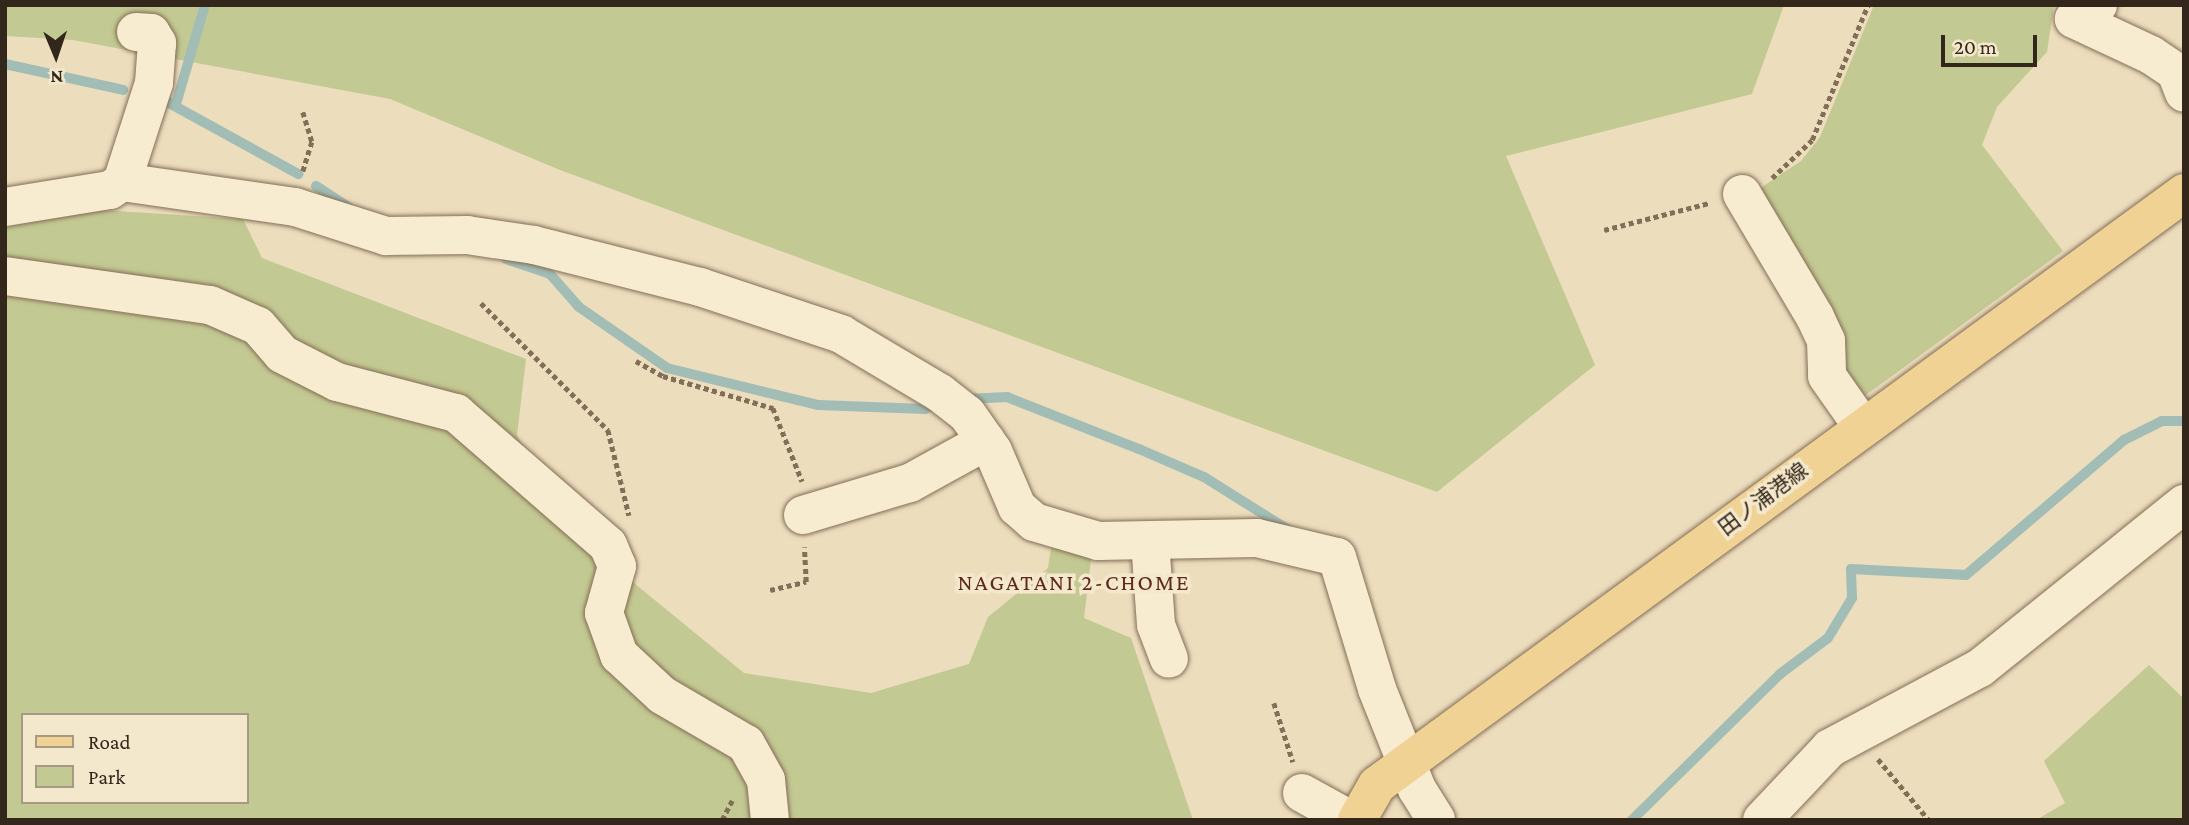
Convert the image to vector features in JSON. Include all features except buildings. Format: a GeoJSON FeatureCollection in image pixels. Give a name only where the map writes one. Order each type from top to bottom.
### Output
{"type":"FeatureCollection","features":[{"type":"Feature","properties":{"kind":"main road","name":"田ノ浦港線"},"geometry":{"type":"LineString","coordinates":[[1348,816],[1377,785],[1407,766],[1862,426],[2184,192]]}},
{"type":"Feature","properties":{"kind":"street"},"geometry":{"type":"LineString","coordinates":[[2098,5],[2074,19],[2151,55],[2176,72],[2184,93]]}},
{"type":"Feature","properties":{"kind":"street"},"geometry":{"type":"LineString","coordinates":[[5,207],[110,190],[122,181],[154,83],[157,43],[150,33],[136,32]]}},
{"type":"Feature","properties":{"kind":"street"},"geometry":{"type":"LineString","coordinates":[[122,181],[295,207],[362,232],[467,235],[585,256],[801,319],[872,349],[940,393],[986,441],[1017,507],[1034,522],[1098,541],[1257,538],[1336,557],[1407,766],[1436,820]]}},
{"type":"Feature","properties":{"kind":"street"},"geometry":{"type":"LineString","coordinates":[[1742,194],[1820,329],[1828,376],[1862,426]]}},
{"type":"Feature","properties":{"kind":"street"},"geometry":{"type":"LineString","coordinates":[[5,276],[210,304],[257,326],[282,354],[327,378],[456,413],[608,545],[617,566],[604,613],[619,655],[662,695],[746,744],[766,780],[770,820]]}},
{"type":"Feature","properties":{"kind":"street"},"geometry":{"type":"LineString","coordinates":[[807,514],[910,483],[986,441]]}},
{"type":"Feature","properties":{"kind":"street"},"geometry":{"type":"LineString","coordinates":[[1762,820],[1800,774],[1861,733],[1980,668],[2184,504]]}},
{"type":"Feature","properties":{"kind":"street"},"geometry":{"type":"LineString","coordinates":[[1150,541],[1156,625],[1169,659]]}},
{"type":"Feature","properties":{"kind":"street"},"geometry":{"type":"LineString","coordinates":[[1302,793],[1348,816]]}},
{"type":"Feature","properties":{"kind":"path"},"geometry":{"type":"LineString","coordinates":[[1604,230],[1742,194],[1797,161],[1812,140],[1868,5]]}},
{"type":"Feature","properties":{"kind":"path"},"geometry":{"type":"LineString","coordinates":[[295,207],[312,142],[303,112]]}},
{"type":"Feature","properties":{"kind":"path"},"geometry":{"type":"LineString","coordinates":[[481,303],[608,429],[628,503],[632,547],[631,559],[617,566]]}},
{"type":"Feature","properties":{"kind":"path"},"geometry":{"type":"LineString","coordinates":[[636,361],[663,376],[773,408],[807,514],[806,582],[770,590]]}},
{"type":"Feature","properties":{"kind":"path"},"geometry":{"type":"LineString","coordinates":[[1274,703],[1302,793]]}},
{"type":"Feature","properties":{"kind":"path"},"geometry":{"type":"LineString","coordinates":[[1861,733],[1929,820]]}},
{"type":"Feature","properties":{"kind":"green space"},"geometry":{"type":"Polygon","coordinates":[[[5,5],[1784,5],[1752,94],[1506,156],[1595,365],[1437,492],[560,170],[390,99],[73,40],[5,36],[5,5]]]}},
{"type":"Feature","properties":{"kind":"green space"},"geometry":{"type":"Polygon","coordinates":[[[1874,5],[2054,5],[2047,52],[1997,107],[1982,145],[2063,251],[1855,403],[1750,195],[1801,161],[1820,137],[1874,5]]]}},
{"type":"Feature","properties":{"kind":"green space"},"geometry":{"type":"Polygon","coordinates":[[[85,209],[243,219],[262,258],[526,359],[517,435],[563,525],[744,673],[871,693],[969,664],[988,617],[1048,568],[1052,542],[1092,552],[1084,618],[1131,638],[1193,820],[5,820],[5,228],[85,209]]]}},
{"type":"Feature","properties":{"kind":"green space"},"geometry":{"type":"Polygon","coordinates":[[[2149,665],[2184,699],[2184,820],[2036,820],[2065,803],[2044,761],[2149,665]]]}},
{"type":"Feature","properties":{"kind":"waterway"},"geometry":{"type":"LineString","coordinates":[[176,104],[205,5]]}},
{"type":"Feature","properties":{"kind":"waterway"},"geometry":{"type":"LineString","coordinates":[[5,64],[123,90]]}},
{"type":"Feature","properties":{"kind":"waterway"},"geometry":{"type":"LineString","coordinates":[[160,98],[298,174]]}},
{"type":"Feature","properties":{"kind":"waterway"},"geometry":{"type":"LineString","coordinates":[[316,186],[348,207]]}},
{"type":"Feature","properties":{"kind":"waterway"},"geometry":{"type":"LineString","coordinates":[[506,259],[550,274],[579,307],[667,368],[818,405],[925,409],[938,403]]}},
{"type":"Feature","properties":{"kind":"waterway"},"geometry":{"type":"LineString","coordinates":[[966,399],[1007,397],[1139,449],[1204,477],[1287,529]]}},
{"type":"Feature","properties":{"kind":"waterway"},"geometry":{"type":"LineString","coordinates":[[1632,820],[1780,674],[1828,638],[1852,598],[1851,569],[1966,575],[2124,440],[2162,421],[2184,421]]}},
{"type":"Feature","properties":{"kind":"district","name":"NAGATANI 2-CHOME"},"geometry":{"type":"Point","coordinates":[1074,582]}}]}
